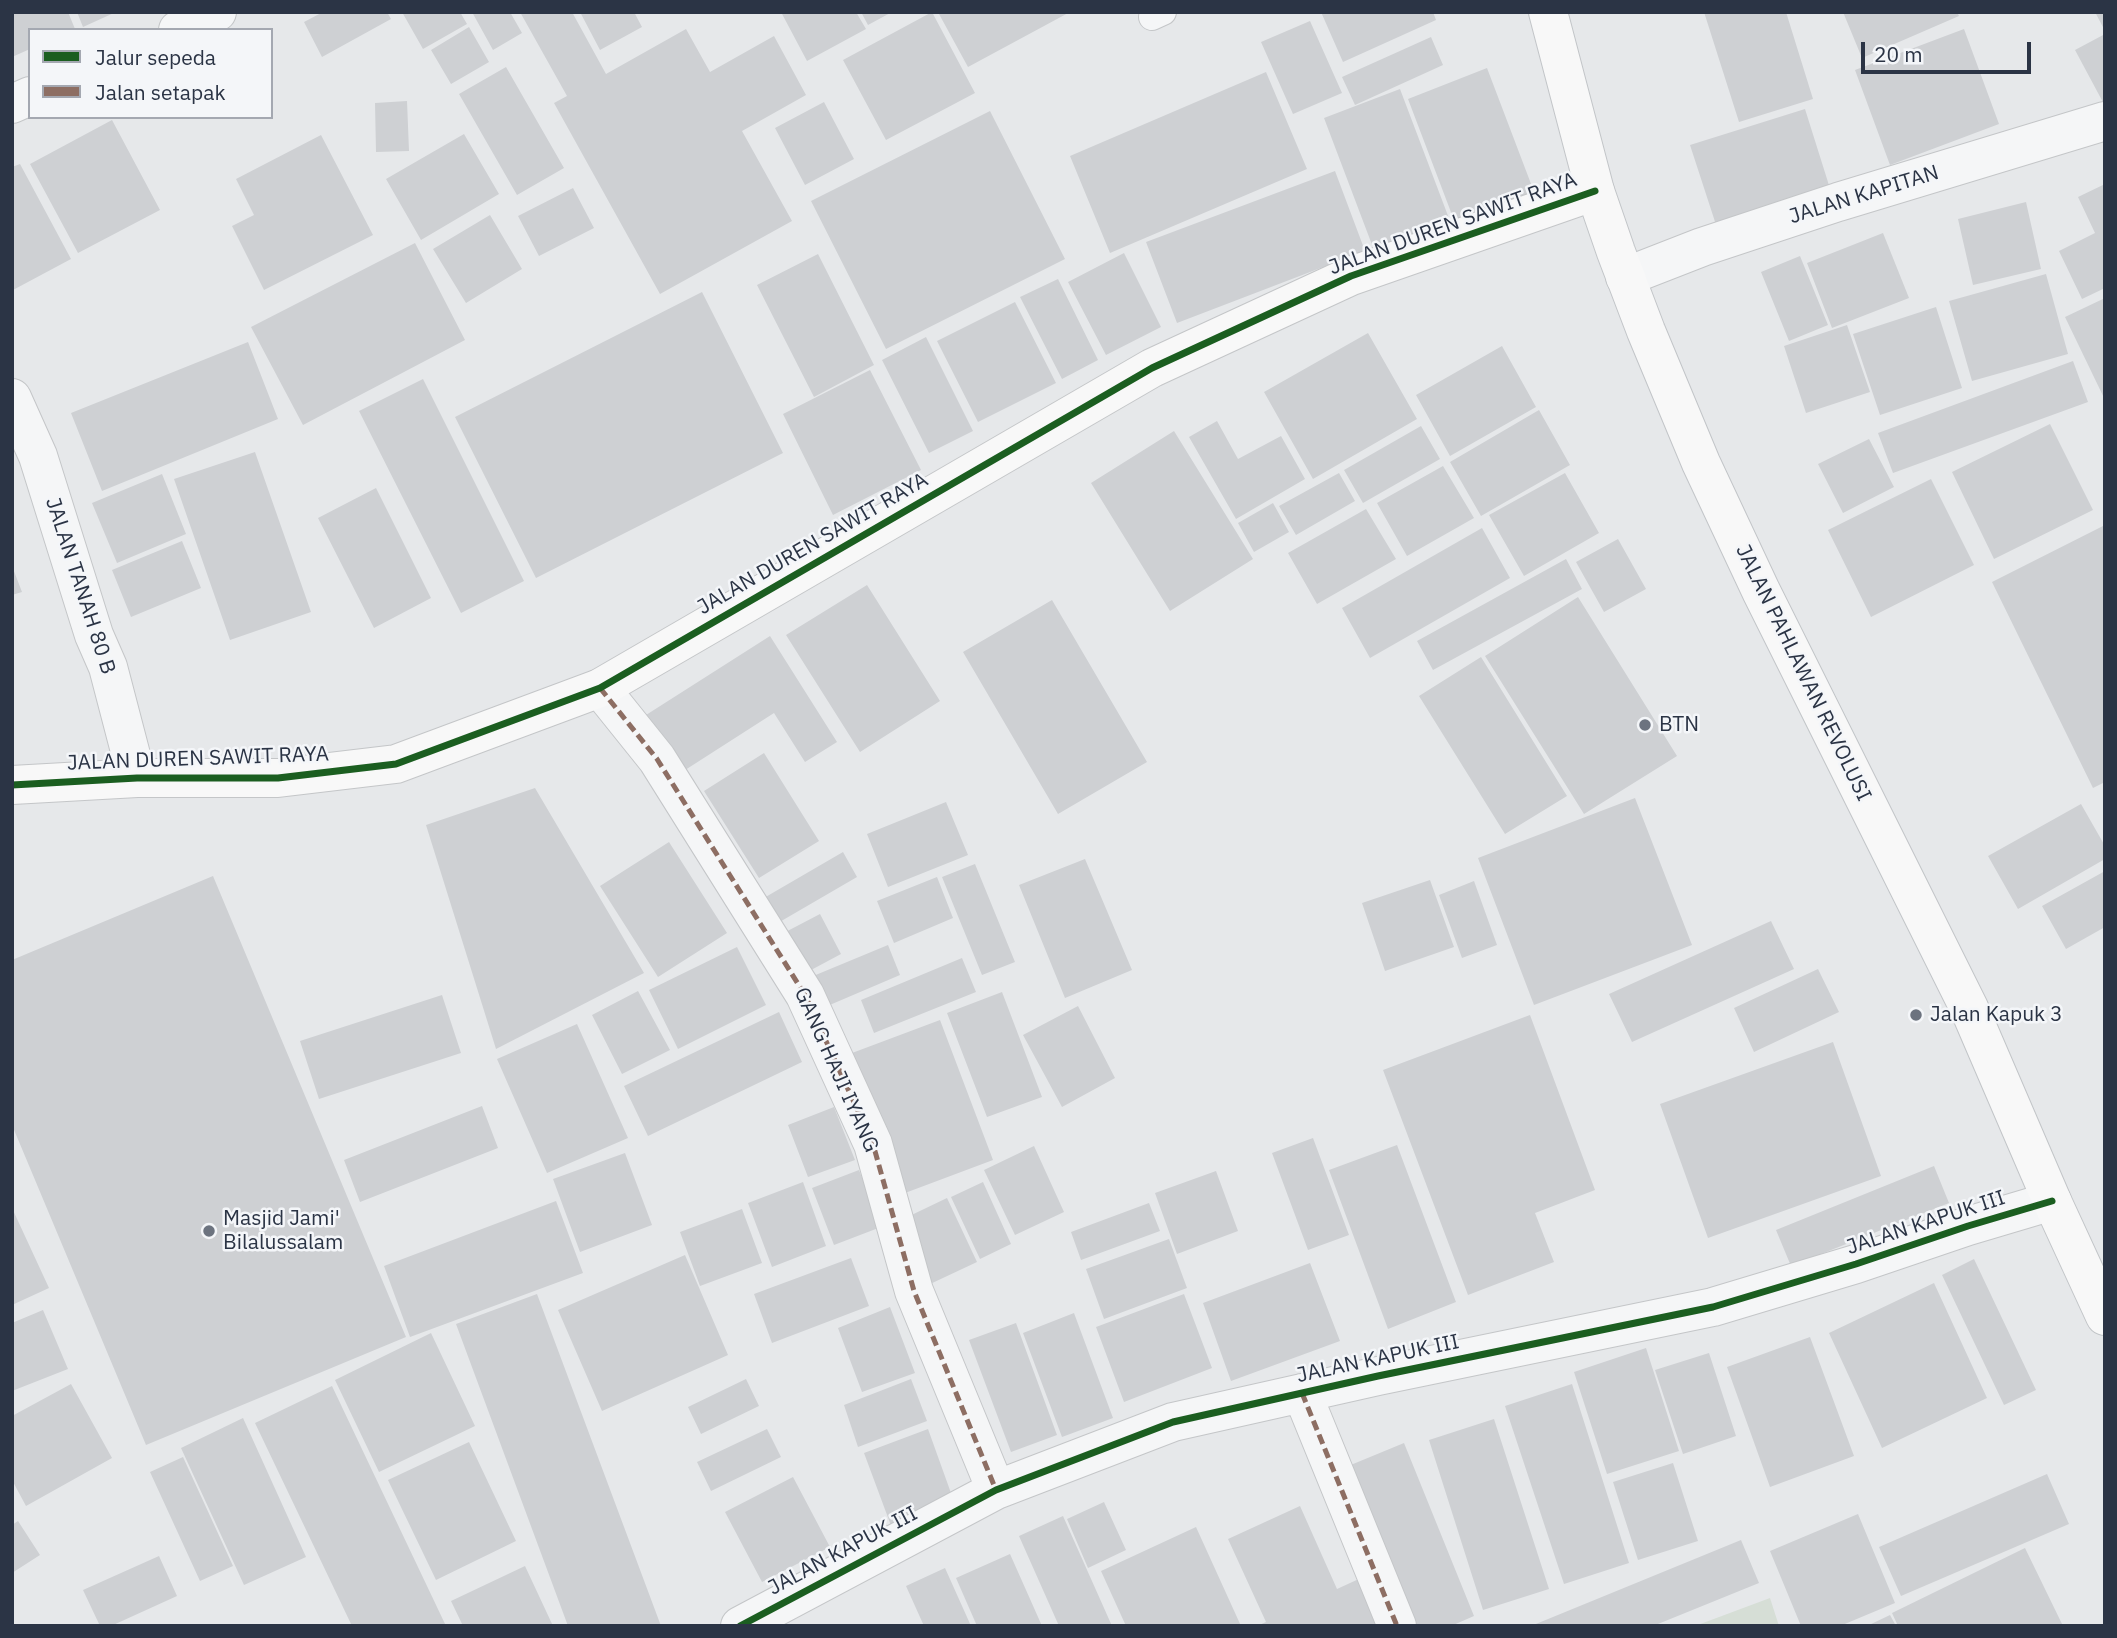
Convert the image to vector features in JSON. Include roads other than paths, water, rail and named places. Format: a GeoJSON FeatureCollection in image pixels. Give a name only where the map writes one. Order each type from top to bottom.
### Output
{"type":"FeatureCollection","features":[{"type":"Feature","properties":{"kind":"street"},"geometry":{"type":"LineString","coordinates":[[182,28],[217,12]]}},
{"type":"Feature","properties":{"kind":"street","name":"JALAN PAHLAWAN REVOLUSI"},"geometry":{"type":"LineString","coordinates":[[1548,12],[1595,191],[1625,277],[1701,463],[1761,592],[1969,1008],[2105,1316]]}},
{"type":"Feature","properties":{"kind":"street"},"geometry":{"type":"LineString","coordinates":[[12,104],[28,97]]}},
{"type":"Feature","properties":{"kind":"street","name":"JALAN KAPITAN"},"geometry":{"type":"LineString","coordinates":[[1625,277],[1702,247],[1825,206],[2105,121]]}},
{"type":"Feature","properties":{"kind":"street","name":"JALAN DUREN SAWIT RAYA"},"geometry":{"type":"LineString","coordinates":[[12,785],[136,778],[278,778],[396,764],[600,688],[1152,368],[1351,276],[1595,191]]}},
{"type":"Feature","properties":{"kind":"street","name":"JALAN TANAH 80 B"},"geometry":{"type":"LineString","coordinates":[[12,398],[38,456],[94,635],[108,667],[136,778]]}},
{"type":"Feature","properties":{"kind":"street","name":"GANG HAJI IYANG"},"geometry":{"type":"LineString","coordinates":[[600,688],[657,759],[805,995],[873,1144],[915,1292],[996,1490]]}},
{"type":"Feature","properties":{"kind":"street","name":"JALAN KAPUK III"},"geometry":{"type":"LineString","coordinates":[[740,1626],[996,1490],[1173,1422],[1378,1376],[1713,1307],[2052,1201]]}},
{"type":"Feature","properties":{"kind":"street"},"geometry":{"type":"LineString","coordinates":[[1302,1393],[1396,1626]]}},
{"type":"Feature","properties":{"kind":"place","name":"BTN"},"geometry":{"type":"Point","coordinates":[1645,725]}},
{"type":"Feature","properties":{"kind":"place","name":"Jalan Kapuk 3"},"geometry":{"type":"Point","coordinates":[1916,1015]}},
{"type":"Feature","properties":{"kind":"place","name":"Masjid Jami' Bilalussalam"},"geometry":{"type":"Point","coordinates":[209,1231]}}]}
